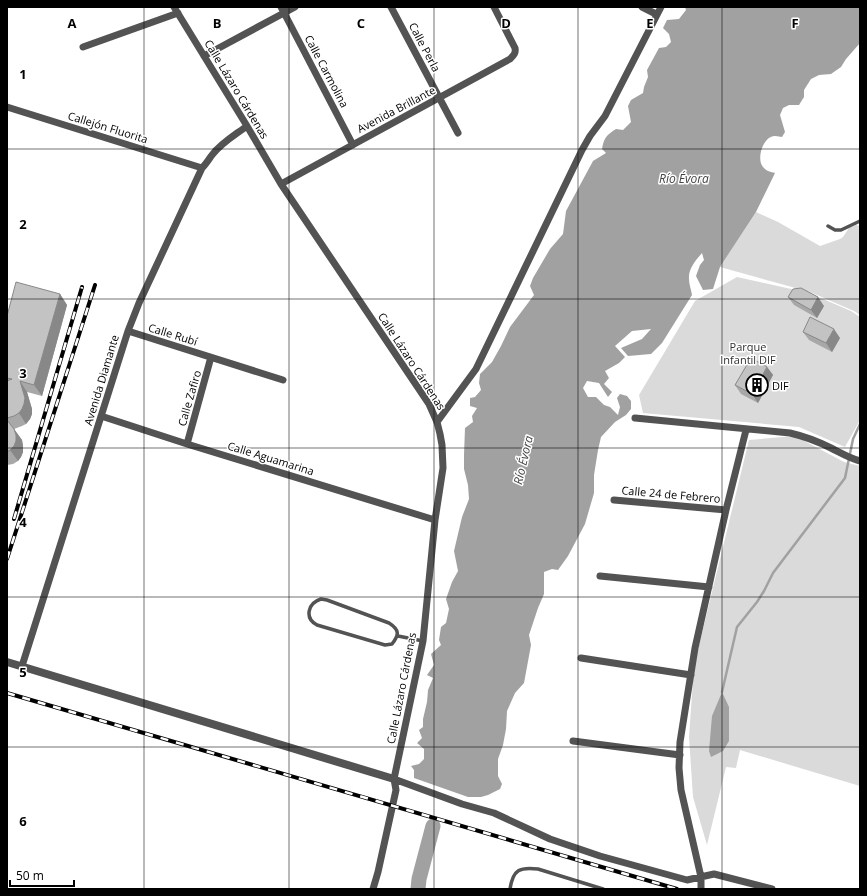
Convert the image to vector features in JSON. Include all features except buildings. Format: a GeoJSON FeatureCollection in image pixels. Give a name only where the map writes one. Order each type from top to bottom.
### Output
{"type":"FeatureCollection","features":[{"type":"Feature","properties":{"kind":"street"},"geometry":{"type":"LineString","coordinates":[[204,56],[282,10],[295,7]]}},
{"type":"Feature","properties":{"kind":"street","name":"Calle Perla"},"geometry":{"type":"LineString","coordinates":[[391,7],[458,133]]}},
{"type":"Feature","properties":{"kind":"street","name":"Avenida Brillante"},"geometry":{"type":"LineString","coordinates":[[281,184],[514,56],[516,51],[515,48],[494,7]]}},
{"type":"Feature","properties":{"kind":"street"},"geometry":{"type":"LineString","coordinates":[[642,7],[656,14]]}},
{"type":"Feature","properties":{"kind":"street"},"geometry":{"type":"LineString","coordinates":[[437,422],[476,369],[586,143],[605,116],[660,7]]}},
{"type":"Feature","properties":{"kind":"street"},"geometry":{"type":"LineString","coordinates":[[83,47],[176,10]]}},
{"type":"Feature","properties":{"kind":"street","name":"Calle Lázaro Cárdenas"},"geometry":{"type":"LineString","coordinates":[[176,10],[281,184],[422,393],[437,422],[442,445],[443,468],[435,520],[423,641],[394,778],[396,790],[373,889]]}},
{"type":"Feature","properties":{"kind":"street","name":"Calle Carmolina"},"geometry":{"type":"LineString","coordinates":[[282,10],[353,145]]}},
{"type":"Feature","properties":{"kind":"street","name":"Callejón Fluorita"},"geometry":{"type":"LineString","coordinates":[[7,107],[202,168]]}},
{"type":"Feature","properties":{"kind":"street","name":"Avenida Diamante"},"geometry":{"type":"LineString","coordinates":[[22,666],[138,303],[202,168],[212,154],[230,138],[247,126]]}},
{"type":"Feature","properties":{"kind":"street","name":"Calle Rubí"},"geometry":{"type":"LineString","coordinates":[[128,331],[283,380]]}},
{"type":"Feature","properties":{"kind":"street","name":"Calle Zafiro"},"geometry":{"type":"LineString","coordinates":[[187,444],[211,357]]}},
{"type":"Feature","properties":{"kind":"street","name":"Calle Aguamarina"},"geometry":{"type":"LineString","coordinates":[[101,416],[435,520]]}},
{"type":"Feature","properties":{"kind":"street"},"geometry":{"type":"LineString","coordinates":[[635,418],[746,430],[790,433],[830,447],[849,458],[860,461]]}},
{"type":"Feature","properties":{"kind":"street"},"geometry":{"type":"LineString","coordinates":[[701,889],[701,877],[680,790],[680,742],[695,648],[726,510],[746,430]]}},
{"type":"Feature","properties":{"kind":"street","name":"Calle 24 de Febrero"},"geometry":{"type":"LineString","coordinates":[[614,500],[726,510]]}},
{"type":"Feature","properties":{"kind":"street"},"geometry":{"type":"LineString","coordinates":[[600,576],[709,587]]}},
{"type":"Feature","properties":{"kind":"street"},"geometry":{"type":"LineString","coordinates":[[581,658],[691,675]]}},
{"type":"Feature","properties":{"kind":"street"},"geometry":{"type":"LineString","coordinates":[[7,662],[394,778],[462,804],[494,813],[550,839],[600,856],[687,880],[714,874],[772,889]]}},
{"type":"Feature","properties":{"kind":"street"},"geometry":{"type":"LineString","coordinates":[[573,741],[680,756]]}},
{"type":"Feature","properties":{"kind":"lane"},"geometry":{"type":"LineString","coordinates":[[828,226],[835,230],[841,230],[860,221]]}},
{"type":"Feature","properties":{"kind":"lane"},"geometry":{"type":"LineString","coordinates":[[316,600],[326,600],[390,623],[396,628],[398,636],[392,644],[386,645],[317,625],[310,619],[309,608],[316,600]]}},
{"type":"Feature","properties":{"kind":"lane"},"geometry":{"type":"LineString","coordinates":[[398,636],[423,641]]}},
{"type":"Feature","properties":{"kind":"lane"},"geometry":{"type":"LineString","coordinates":[[510,889],[511,882],[517,872],[527,868],[538,869],[603,889]]}},
{"type":"Feature","properties":{"kind":"green space"},"geometry":{"type":"Polygon","coordinates":[[[756,212],[778,222],[820,246],[840,239],[849,228],[856,225],[860,226],[860,315],[810,292],[720,267],[756,212]]]}},
{"type":"Feature","properties":{"kind":"green space","name":"Parque Infantil DIF"},"geometry":{"type":"Polygon","coordinates":[[[737,277],[809,293],[851,311],[860,317],[860,420],[845,447],[799,427],[643,413],[639,395],[695,301],[737,277]]]}},
{"type":"Feature","properties":{"kind":"green space"},"geometry":{"type":"Polygon","coordinates":[[[795,436],[844,462],[860,466],[860,786],[740,750],[736,768],[726,767],[707,845],[693,797],[689,737],[694,666],[749,440],[795,436]]]}},
{"type":"Feature","properties":{"kind":"water","name":"Río Évora"},"geometry":{"type":"Polygon","coordinates":[[[685,7],[860,7],[860,43],[841,67],[831,74],[819,75],[811,79],[804,90],[804,97],[799,105],[789,105],[783,108],[780,115],[785,132],[782,137],[775,136],[767,140],[762,148],[760,159],[763,167],[775,173],[756,212],[720,267],[713,289],[703,290],[696,276],[700,265],[704,260],[702,253],[693,265],[689,275],[692,295],[662,343],[651,354],[628,356],[621,348],[642,339],[651,329],[632,331],[615,346],[625,357],[619,363],[605,371],[609,378],[604,384],[612,392],[608,397],[599,383],[587,381],[583,388],[588,397],[596,397],[618,415],[620,407],[617,398],[620,394],[627,396],[631,401],[631,409],[626,415],[615,422],[601,437],[594,475],[594,493],[585,524],[568,556],[558,570],[552,569],[544,572],[544,594],[529,635],[531,645],[524,683],[515,693],[507,711],[503,745],[498,759],[498,776],[502,784],[500,789],[481,797],[468,797],[414,778],[414,770],[411,766],[419,764],[424,759],[424,749],[417,743],[422,738],[419,730],[423,727],[428,690],[433,678],[427,675],[434,665],[431,654],[441,645],[439,640],[441,627],[446,623],[449,609],[446,599],[458,571],[454,551],[462,517],[469,499],[468,485],[464,469],[465,428],[473,422],[472,416],[477,408],[470,406],[470,398],[475,397],[481,390],[479,383],[480,374],[492,362],[510,327],[534,295],[530,286],[533,278],[550,249],[563,234],[566,211],[593,161],[606,153],[602,149],[605,139],[616,129],[623,130],[631,122],[628,106],[631,100],[643,93],[648,77],[647,70],[659,48],[666,47],[671,42],[669,34],[663,28],[667,20],[679,19],[686,10],[685,7]]]}},
{"type":"Feature","properties":{"kind":"water"},"geometry":{"type":"Polygon","coordinates":[[[722,692],[729,707],[729,741],[723,751],[711,757],[709,751],[712,716],[722,692]]]}},
{"type":"Feature","properties":{"kind":"waterway"},"geometry":{"type":"LineString","coordinates":[[722,692],[737,627],[757,602],[773,573],[845,478],[853,439],[860,424]]}},
{"type":"Feature","properties":{"kind":"waterway","name":"Río Évora"},"geometry":{"type":"LineString","coordinates":[[418,889],[419,879],[433,826]]}},
{"type":"Feature","properties":{"kind":"railway"},"geometry":{"type":"LineString","coordinates":[[7,559],[95,285]]}},
{"type":"Feature","properties":{"kind":"railway"},"geometry":{"type":"LineString","coordinates":[[14,519],[82,287]]}},
{"type":"Feature","properties":{"kind":"railway"},"geometry":{"type":"LineString","coordinates":[[7,693],[677,889]]}},
{"type":"Feature","properties":{"kind":"place","name":"DIF"},"geometry":{"type":"Point","coordinates":[757,385]}}]}
